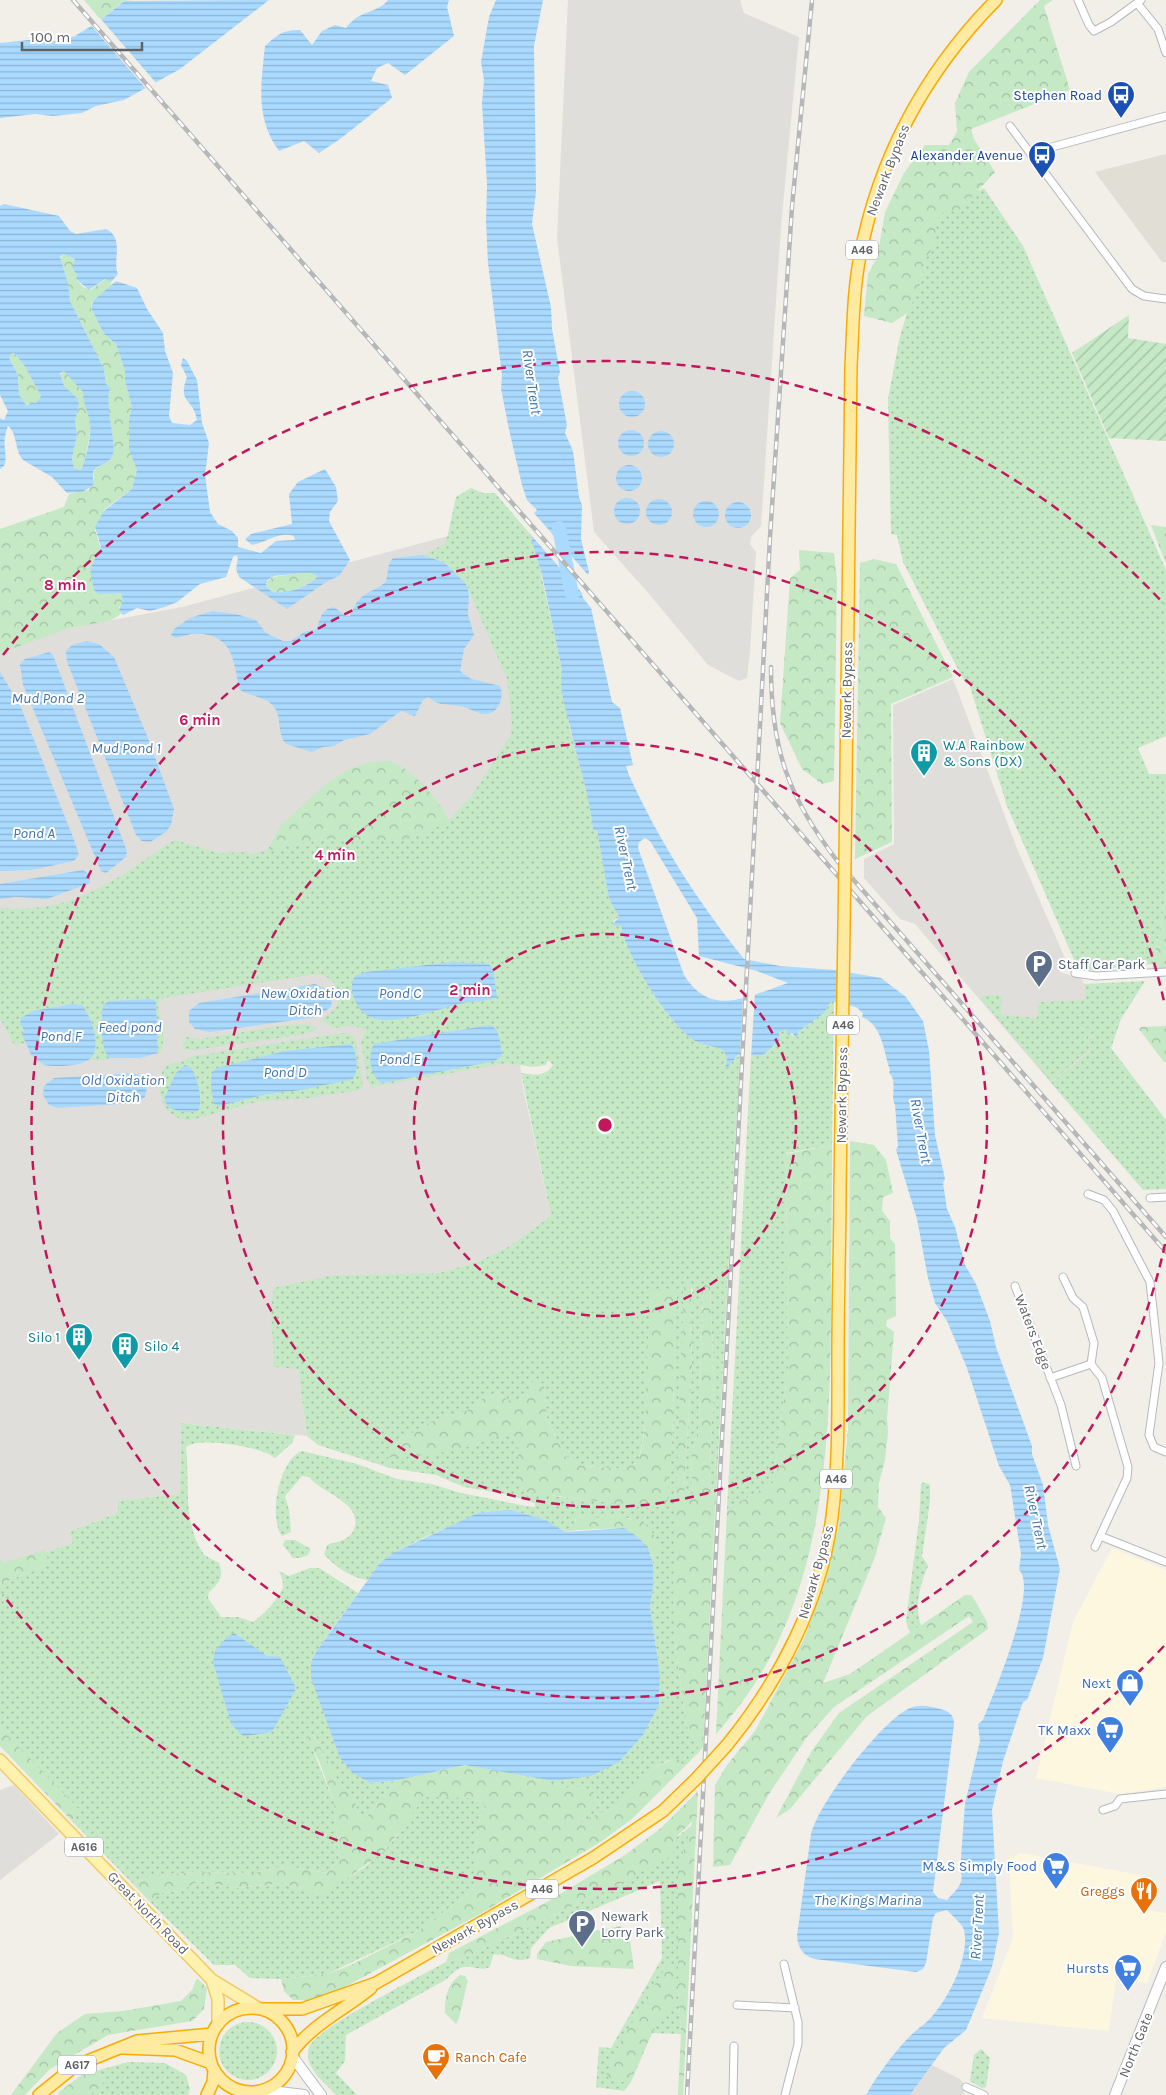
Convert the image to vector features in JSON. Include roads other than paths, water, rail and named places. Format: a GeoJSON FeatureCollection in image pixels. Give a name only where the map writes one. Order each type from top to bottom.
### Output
{"type":"FeatureCollection","features":[{"type":"Feature","properties":{"kind":"highway","name":"Newark Bypass"},"geometry":{"type":"LineString","coordinates":[[292,2054],[307,2033],[353,2002],[376,1983],[594,1858],[663,1811],[727,1745],[760,1703],[794,1640],[816,1584],[832,1519],[839,1426],[848,544],[851,366],[855,298],[860,257],[870,214],[897,140],[926,86],[948,54],[996,0]]}},
{"type":"Feature","properties":{"kind":"highway","name":"Newark Bypass"},"geometry":{"type":"LineString","coordinates":[[260,2009],[302,2009],[376,1983]]}},
{"type":"Feature","properties":{"kind":"highway"},"geometry":{"type":"LineString","coordinates":[[207,2095],[213,2082],[213,2067],[209,2048],[215,2029],[236,2011],[260,2009],[274,2015],[286,2028],[291,2040],[292,2054],[281,2078],[254,2092],[230,2086],[213,2067]]}},
{"type":"Feature","properties":{"kind":"highway","name":"A617"},"geometry":{"type":"LineString","coordinates":[[39,2095],[75,2066],[91,2058],[122,2048],[137,2040],[215,2029]]}},
{"type":"Feature","properties":{"kind":"highway","name":"A617"},"geometry":{"type":"LineString","coordinates":[[122,2048],[176,2050],[213,2067]]}},
{"type":"Feature","properties":{"kind":"main road","name":"Great North Road"},"geometry":{"type":"LineString","coordinates":[[0,1760],[212,1980],[260,2009]]}},
{"type":"Feature","properties":{"kind":"main road","name":"North Gate"},"geometry":{"type":"LineString","coordinates":[[1115,2095],[1166,1967]]}},
{"type":"Feature","properties":{"kind":"main road","name":"Great North Road"},"geometry":{"type":"LineString","coordinates":[[212,1980],[218,1999],[215,2029]]}},
{"type":"Feature","properties":{"kind":"main road"},"geometry":{"type":"LineString","coordinates":[[292,2054],[321,2095]]}},
{"type":"Feature","properties":{"kind":"main road"},"geometry":{"type":"LineString","coordinates":[[254,2092],[304,2095]]}},
{"type":"Feature","properties":{"kind":"street"},"geometry":{"type":"LineString","coordinates":[[1078,0],[1089,25],[1094,31],[1111,22],[1139,2],[1158,29],[1166,53]]}},
{"type":"Feature","properties":{"kind":"street"},"geometry":{"type":"LineString","coordinates":[[1030,153],[1166,116]]}},
{"type":"Feature","properties":{"kind":"street"},"geometry":{"type":"LineString","coordinates":[[1010,126],[1132,289],[1144,296],[1166,299]]}},
{"type":"Feature","properties":{"kind":"street"},"geometry":{"type":"LineString","coordinates":[[1075,973],[1096,976],[1166,972]]}},
{"type":"Feature","properties":{"kind":"street"},"geometry":{"type":"LineString","coordinates":[[1088,1194],[1104,1200],[1113,1211],[1150,1282],[1159,1363],[1149,1434],[1151,1444],[1157,1450],[1166,1452]]}},
{"type":"Feature","properties":{"kind":"street"},"geometry":{"type":"LineString","coordinates":[[1150,1198],[1166,1197]]}},
{"type":"Feature","properties":{"kind":"street"},"geometry":{"type":"LineString","coordinates":[[1063,1277],[1073,1298],[1083,1307],[1094,1343],[1091,1364],[1102,1378],[1128,1467],[1127,1478],[1095,1547]]}},
{"type":"Feature","properties":{"kind":"street","name":"Waters Edge"},"geometry":{"type":"LineString","coordinates":[[1015,1286],[1061,1405],[1076,1466]]}},
{"type":"Feature","properties":{"kind":"street","name":"Waters Edge"},"geometry":{"type":"LineString","coordinates":[[1050,1378],[1091,1364]]}},
{"type":"Feature","properties":{"kind":"street"},"geometry":{"type":"LineString","coordinates":[[1100,1536],[1166,1562]]}},
{"type":"Feature","properties":{"kind":"street"},"geometry":{"type":"LineString","coordinates":[[1103,1810],[1115,1806],[1120,1799],[1166,1794]]}},
{"type":"Feature","properties":{"kind":"street"},"geometry":{"type":"LineString","coordinates":[[784,1964],[798,2022],[798,2044],[785,2095]]}},
{"type":"Feature","properties":{"kind":"street"},"geometry":{"type":"LineString","coordinates":[[737,2005],[795,2008]]}},
{"type":"Feature","properties":{"kind":"street"},"geometry":{"type":"LineString","coordinates":[[732,2095],[734,2046]]}},
{"type":"Feature","properties":{"kind":"street"},"geometry":{"type":"LineString","coordinates":[[966,2087],[984,2095]]}},
{"type":"Feature","properties":{"kind":"water"},"geometry":{"type":"Polygon","coordinates":[[[269,0],[180,69],[124,100],[96,106],[82,113],[53,116],[35,114],[0,118],[0,43],[29,40],[55,41],[75,36],[101,20],[124,1],[269,0]]]}},
{"type":"Feature","properties":{"kind":"water"},"geometry":{"type":"Polygon","coordinates":[[[388,0],[449,0],[447,7],[454,36],[405,75],[388,63],[377,68],[371,81],[388,85],[392,98],[319,153],[304,141],[279,151],[271,139],[263,113],[261,87],[265,46],[280,34],[294,30],[300,30],[312,45],[322,31],[335,25],[346,28],[363,14],[379,8],[388,0]]]}},
{"type":"Feature","properties":{"kind":"water"},"geometry":{"type":"Polygon","coordinates":[[[496,0],[543,0],[534,46],[536,192],[532,224],[551,307],[552,329],[560,372],[558,378],[567,425],[565,433],[573,451],[579,497],[582,505],[581,539],[589,572],[588,575],[534,513],[537,510],[527,500],[501,389],[502,375],[488,263],[487,184],[482,104],[484,80],[481,62],[489,17],[496,0]]]}},
{"type":"Feature","properties":{"kind":"water"},"geometry":{"type":"Polygon","coordinates":[[[4,204],[59,216],[70,231],[76,234],[106,229],[112,233],[117,244],[118,274],[111,282],[105,279],[89,290],[76,279],[77,275],[72,268],[75,259],[63,254],[60,257],[68,283],[70,301],[104,369],[106,384],[110,387],[109,405],[113,444],[112,457],[93,471],[93,486],[82,492],[67,493],[52,477],[23,460],[18,452],[13,433],[8,426],[5,439],[6,457],[4,466],[0,469],[0,418],[4,420],[8,411],[0,395],[0,206],[4,204]],[[14,353],[9,358],[18,375],[19,395],[27,406],[31,402],[36,403],[41,396],[24,365],[14,353]],[[64,371],[60,373],[64,386],[78,399],[79,405],[75,421],[77,436],[72,458],[74,468],[80,470],[88,447],[90,422],[83,392],[64,371]]]}},
{"type":"Feature","properties":{"kind":"water"},"geometry":{"type":"Polygon","coordinates":[[[116,281],[137,288],[147,309],[163,333],[165,351],[173,373],[169,416],[172,423],[190,425],[197,420],[184,392],[187,377],[181,365],[183,358],[187,361],[197,380],[202,423],[209,443],[205,475],[210,512],[218,524],[232,531],[238,538],[238,547],[261,553],[276,541],[295,540],[294,536],[283,535],[252,545],[245,539],[251,534],[292,524],[289,494],[298,482],[325,469],[336,487],[338,501],[330,512],[329,521],[350,560],[339,576],[326,582],[287,609],[239,577],[236,569],[238,558],[236,555],[233,557],[226,577],[200,584],[177,602],[150,611],[137,608],[123,615],[119,610],[123,600],[121,593],[99,594],[94,590],[90,569],[101,547],[95,527],[104,511],[132,489],[137,470],[129,449],[129,420],[132,407],[125,381],[125,371],[116,344],[104,334],[91,308],[94,300],[116,281]],[[311,573],[274,576],[267,580],[266,586],[272,592],[297,589],[308,584],[318,576],[311,573]]]}},
{"type":"Feature","properties":{"kind":"water"},"geometry":{"type":"Polygon","coordinates":[[[632,391],[641,395],[645,404],[641,413],[632,417],[623,413],[619,404],[623,395],[632,391]]]}},
{"type":"Feature","properties":{"kind":"water"},"geometry":{"type":"Polygon","coordinates":[[[631,430],[640,434],[644,443],[640,452],[631,456],[622,452],[618,443],[622,434],[631,430]]]}},
{"type":"Feature","properties":{"kind":"water"},"geometry":{"type":"Polygon","coordinates":[[[661,431],[670,435],[674,444],[670,453],[661,457],[652,453],[648,444],[652,435],[661,431]]]}},
{"type":"Feature","properties":{"kind":"water"},"geometry":{"type":"Polygon","coordinates":[[[629,465],[638,469],[642,478],[638,487],[629,491],[620,487],[616,478],[620,469],[629,465]]]}},
{"type":"Feature","properties":{"kind":"water"},"geometry":{"type":"Polygon","coordinates":[[[627,498],[636,502],[640,511],[636,520],[627,524],[618,520],[614,511],[618,502],[627,498]]]}},
{"type":"Feature","properties":{"kind":"water"},"geometry":{"type":"Polygon","coordinates":[[[659,499],[668,503],[672,512],[668,521],[659,525],[650,521],[646,512],[650,503],[659,499]]]}},
{"type":"Feature","properties":{"kind":"water"},"geometry":{"type":"Polygon","coordinates":[[[706,501],[715,505],[719,514],[715,523],[706,527],[697,523],[693,514],[697,505],[706,501]]]}},
{"type":"Feature","properties":{"kind":"water"},"geometry":{"type":"Polygon","coordinates":[[[738,502],[747,506],[751,515],[747,524],[738,528],[729,524],[725,515],[729,506],[738,502]]]}},
{"type":"Feature","properties":{"kind":"water","name":"The Kings Marina"},"geometry":{"type":"Polygon","coordinates":[[[530,534],[582,593],[583,598],[591,608],[612,702],[620,708],[633,765],[626,766],[629,775],[681,871],[711,916],[744,959],[780,966],[835,970],[881,978],[906,997],[923,1021],[929,1050],[935,1135],[945,1179],[943,1183],[947,1209],[955,1227],[965,1265],[976,1284],[990,1321],[996,1347],[1032,1446],[1032,1454],[1043,1485],[1048,1525],[1060,1569],[1043,1658],[1027,1700],[1023,1702],[1003,1761],[992,1810],[999,1933],[992,1967],[966,2030],[944,2048],[910,2095],[866,2095],[880,2072],[909,2037],[931,2017],[952,1986],[964,1951],[963,1927],[947,1910],[936,1913],[933,1918],[926,1963],[923,1969],[916,1972],[815,1959],[807,1956],[800,1948],[797,1936],[811,1834],[825,1803],[838,1784],[883,1729],[910,1708],[925,1706],[943,1710],[952,1716],[954,1724],[933,1892],[938,1898],[947,1900],[958,1887],[961,1879],[965,1803],[980,1741],[978,1724],[983,1720],[1004,1666],[1019,1619],[1023,1598],[1024,1581],[1019,1570],[1021,1554],[1010,1485],[999,1466],[967,1368],[947,1321],[935,1303],[928,1278],[917,1219],[896,1150],[898,1146],[893,1097],[894,1084],[889,1073],[890,1070],[881,1039],[874,1026],[862,1017],[863,1013],[856,1007],[831,1001],[824,1013],[798,1032],[797,1038],[792,1033],[788,1035],[786,1030],[779,1032],[780,1040],[763,1055],[738,1055],[725,1070],[727,1058],[724,1051],[692,1039],[671,1018],[639,970],[624,939],[621,926],[612,925],[619,917],[609,899],[597,830],[593,830],[587,794],[564,703],[561,686],[562,670],[542,575],[530,534]],[[645,838],[639,842],[638,848],[684,975],[695,989],[707,997],[719,1000],[732,1000],[746,998],[788,983],[757,971],[699,956],[697,918],[650,841],[645,838]]]}},
{"type":"Feature","properties":{"kind":"water"},"geometry":{"type":"Polygon","coordinates":[[[423,555],[445,563],[466,584],[469,594],[468,615],[474,635],[464,649],[460,671],[471,679],[500,686],[500,703],[491,713],[481,714],[464,707],[442,704],[428,697],[423,700],[415,716],[401,711],[370,734],[344,740],[334,746],[323,747],[312,752],[286,744],[281,736],[278,716],[271,703],[239,689],[232,657],[222,642],[215,637],[204,634],[191,634],[175,638],[171,635],[174,629],[190,618],[212,611],[236,614],[256,620],[266,633],[283,641],[291,641],[304,632],[317,629],[322,615],[330,608],[334,607],[346,616],[350,616],[361,598],[386,582],[389,564],[393,558],[423,555]]]}},
{"type":"Feature","properties":{"kind":"water","name":"Mud Pond 1"},"geometry":{"type":"Polygon","coordinates":[[[87,641],[99,644],[114,657],[148,738],[174,809],[171,825],[166,832],[150,842],[142,841],[136,835],[67,662],[66,651],[72,645],[87,641]]]}},
{"type":"Feature","properties":{"kind":"water","name":"Mud Pond 2"},"geometry":{"type":"Polygon","coordinates":[[[49,652],[53,655],[127,851],[126,857],[106,873],[101,871],[23,685],[20,664],[25,659],[49,652]]]}},
{"type":"Feature","properties":{"kind":"water","name":"Pond A"},"geometry":{"type":"Polygon","coordinates":[[[0,672],[20,705],[73,837],[79,855],[74,861],[32,870],[0,871],[0,672]]]}},
{"type":"Feature","properties":{"kind":"water"},"geometry":{"type":"Polygon","coordinates":[[[83,870],[90,875],[90,883],[47,899],[15,897],[0,899],[0,884],[83,870]]]}},
{"type":"Feature","properties":{"kind":"water","name":"Pond C"},"geometry":{"type":"Polygon","coordinates":[[[453,962],[489,964],[493,970],[497,997],[484,1001],[463,1003],[407,1018],[385,1020],[371,1018],[365,1014],[357,1005],[353,995],[352,984],[355,976],[366,972],[453,962]]]}},
{"type":"Feature","properties":{"kind":"water","name":"New Oxidation Ditch"},"geometry":{"type":"Polygon","coordinates":[[[315,984],[328,990],[332,999],[331,1007],[316,1017],[210,1032],[195,1029],[189,1022],[189,1011],[199,1003],[315,984]]]}},
{"type":"Feature","properties":{"kind":"water","name":"Feed pond"},"geometry":{"type":"Polygon","coordinates":[[[155,1000],[156,1003],[158,1053],[140,1058],[109,1058],[104,1048],[103,1040],[103,1005],[109,1001],[155,1000]]]}},
{"type":"Feature","properties":{"kind":"water","name":"Pond F"},"geometry":{"type":"Polygon","coordinates":[[[72,1004],[82,1005],[89,1016],[94,1030],[95,1051],[92,1057],[83,1063],[62,1066],[44,1065],[31,1055],[22,1034],[24,1030],[20,1024],[21,1018],[33,1011],[72,1004]]]}},
{"type":"Feature","properties":{"kind":"water","name":"Pond E"},"geometry":{"type":"Polygon","coordinates":[[[490,1025],[494,1027],[498,1034],[502,1056],[495,1061],[383,1083],[375,1077],[370,1060],[374,1044],[490,1025]]]}},
{"type":"Feature","properties":{"kind":"water","name":"Pond D"},"geometry":{"type":"Polygon","coordinates":[[[351,1044],[355,1052],[356,1061],[356,1071],[353,1079],[301,1090],[267,1094],[220,1106],[214,1104],[211,1079],[217,1068],[285,1051],[351,1044]]]}},
{"type":"Feature","properties":{"kind":"water"},"geometry":{"type":"Polygon","coordinates":[[[185,1065],[191,1068],[197,1083],[200,1096],[198,1111],[178,1111],[169,1107],[164,1099],[176,1073],[185,1065]]]}},
{"type":"Feature","properties":{"kind":"water","name":"Old Oxidation Ditch"},"geometry":{"type":"Polygon","coordinates":[[[134,1073],[143,1077],[147,1087],[145,1097],[136,1103],[58,1108],[49,1105],[43,1095],[44,1086],[54,1078],[134,1073]]]}},
{"type":"Feature","properties":{"kind":"water"},"geometry":{"type":"Polygon","coordinates":[[[511,1510],[546,1520],[565,1532],[624,1528],[640,1539],[649,1550],[653,1564],[653,1588],[650,1607],[660,1675],[659,1705],[643,1735],[619,1762],[591,1776],[553,1781],[465,1765],[394,1781],[370,1783],[353,1773],[340,1758],[311,1678],[311,1662],[316,1652],[380,1563],[393,1553],[478,1513],[511,1510]]]}},
{"type":"Feature","properties":{"kind":"water"},"geometry":{"type":"Polygon","coordinates":[[[234,1633],[267,1656],[280,1657],[295,1686],[295,1691],[273,1730],[267,1733],[243,1736],[231,1724],[213,1662],[215,1651],[227,1637],[234,1633]]]}},
{"type":"Feature","properties":{"kind":"waterway","name":"River Trent"},"geometry":{"type":"LineString","coordinates":[[559,528],[572,595]]}},
{"type":"Feature","properties":{"kind":"railway"},"geometry":{"type":"LineString","coordinates":[[73,0],[1166,1252]]}},
{"type":"Feature","properties":{"kind":"railway"},"geometry":{"type":"LineString","coordinates":[[687,2095],[770,537],[792,207],[812,0]]}},
{"type":"Feature","properties":{"kind":"railway"},"geometry":{"type":"LineString","coordinates":[[771,667],[774,723],[779,748],[795,793],[806,816],[821,838],[838,862],[1166,1237]]}},
{"type":"Feature","properties":{"kind":"place","name":"Stephen Road"},"geometry":{"type":"Point","coordinates":[1121,119]}},
{"type":"Feature","properties":{"kind":"place","name":"Alexander Avenue"},"geometry":{"type":"Point","coordinates":[1042,179]}},
{"type":"Feature","properties":{"kind":"place","name":"W.A Rainbow & Sons (DX)"},"geometry":{"type":"Point","coordinates":[924,777]}},
{"type":"Feature","properties":{"kind":"place","name":"Staff Car Park"},"geometry":{"type":"Point","coordinates":[1039,988]}},
{"type":"Feature","properties":{"kind":"place","name":"Silo 1"},"geometry":{"type":"Point","coordinates":[79,1361]}},
{"type":"Feature","properties":{"kind":"place","name":"Silo 4"},"geometry":{"type":"Point","coordinates":[125,1370]}},
{"type":"Feature","properties":{"kind":"place","name":"Next"},"geometry":{"type":"Point","coordinates":[1130,1707]}},
{"type":"Feature","properties":{"kind":"place","name":"TK Maxx"},"geometry":{"type":"Point","coordinates":[1110,1754]}},
{"type":"Feature","properties":{"kind":"place","name":"M&S Simply Food"},"geometry":{"type":"Point","coordinates":[1056,1890]}},
{"type":"Feature","properties":{"kind":"place","name":"Greggs"},"geometry":{"type":"Point","coordinates":[1144,1915]}},
{"type":"Feature","properties":{"kind":"place","name":"Newark Lorry Park"},"geometry":{"type":"Point","coordinates":[582,1948]}},
{"type":"Feature","properties":{"kind":"place","name":"Hursts"},"geometry":{"type":"Point","coordinates":[1128,1992]}},
{"type":"Feature","properties":{"kind":"place","name":"Ranch Cafe"},"geometry":{"type":"Point","coordinates":[436,2081]}}]}
